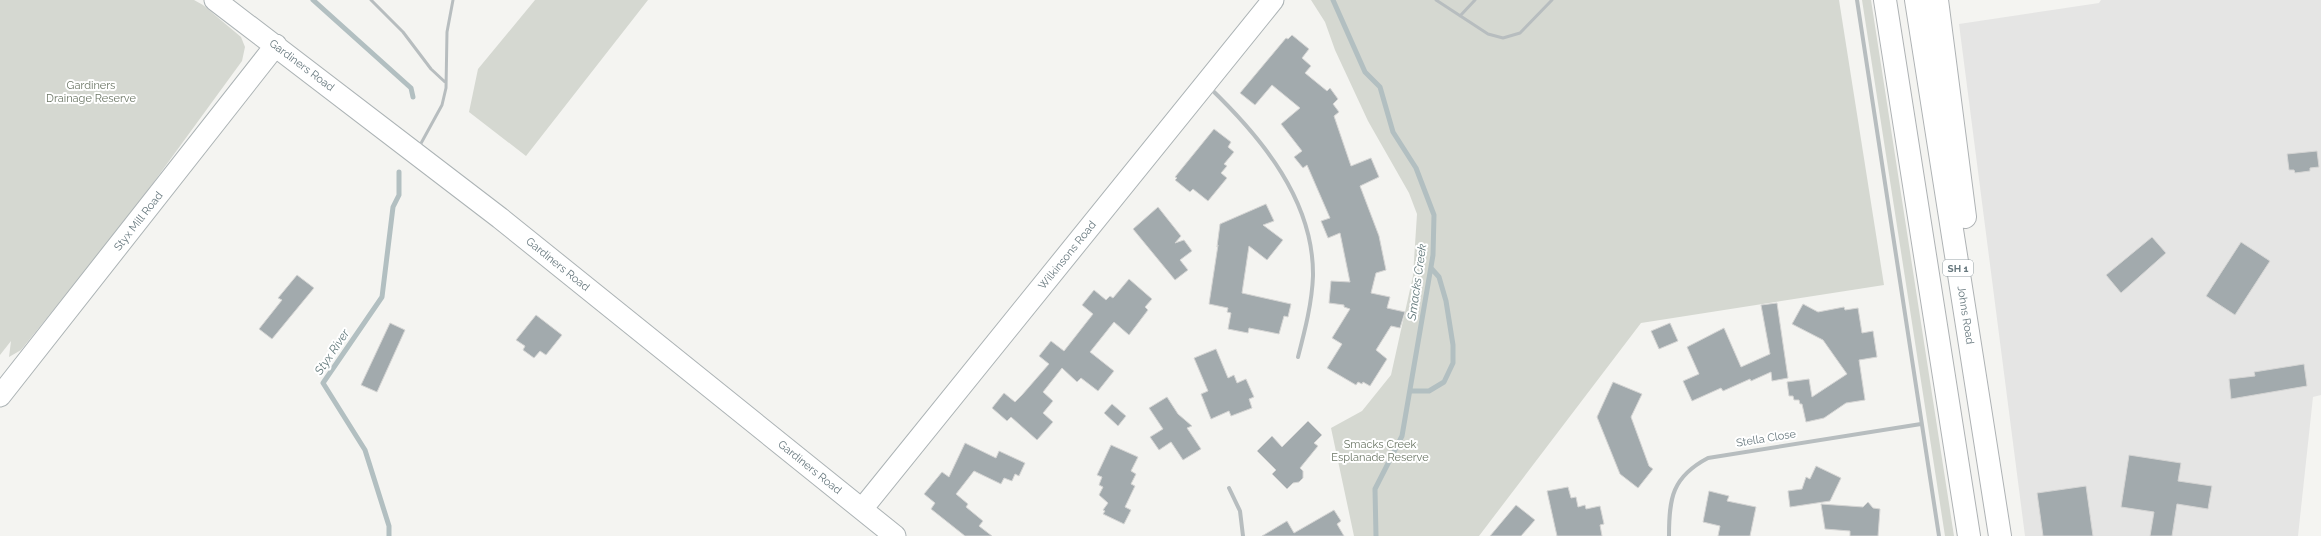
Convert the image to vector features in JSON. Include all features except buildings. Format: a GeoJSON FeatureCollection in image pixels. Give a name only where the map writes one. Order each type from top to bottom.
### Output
{"type":"FeatureCollection","features":[{"type":"Feature","properties":{"kind":"highway","name":"SH 1"},"geometry":{"type":"LineString","coordinates":[[1885,0],[1968,536]]}},
{"type":"Feature","properties":{"kind":"highway","name":"Johns Road"},"geometry":{"type":"LineString","coordinates":[[1916,0],[2000,536]]}},
{"type":"Feature","properties":{"kind":"highway","name":"SH 1"},"geometry":{"type":"LineString","coordinates":[[1937,0],[1972,273],[2012,536]]}},
{"type":"Feature","properties":{"kind":"street","name":"Gardiners Road"},"geometry":{"type":"LineString","coordinates":[[215,0],[416,152],[895,536]]}},
{"type":"Feature","properties":{"kind":"street","name":"Wilkinsons Road"},"geometry":{"type":"LineString","coordinates":[[862,509],[1273,0]]}},
{"type":"Feature","properties":{"kind":"street"},"geometry":{"type":"LineString","coordinates":[[1857,0],[1939,536]]}},
{"type":"Feature","properties":{"kind":"street","name":"Styx Mill Road"},"geometry":{"type":"LineString","coordinates":[[0,396],[276,45]]}},
{"type":"Feature","properties":{"kind":"street"},"geometry":{"type":"LineString","coordinates":[[1206,84],[1237,115],[1278,167],[1297,199],[1304,217],[1312,254],[1313,276],[1310,299],[1298,357]]}},
{"type":"Feature","properties":{"kind":"street","name":"Stella Close"},"geometry":{"type":"LineString","coordinates":[[1669,536],[1671,499],[1676,485],[1686,472],[1708,458],[1921,424]]}},
{"type":"Feature","properties":{"kind":"street"},"geometry":{"type":"LineString","coordinates":[[1229,488],[1240,511],[1243,536]]}},
{"type":"Feature","properties":{"kind":"lane"},"geometry":{"type":"LineString","coordinates":[[371,0],[403,32],[431,69],[445,82]]}},
{"type":"Feature","properties":{"kind":"lane"},"geometry":{"type":"LineString","coordinates":[[416,152],[442,105],[445,82],[447,32],[453,0]]}},
{"type":"Feature","properties":{"kind":"lane"},"geometry":{"type":"LineString","coordinates":[[1436,0],[1488,34],[1503,38],[1520,33],[1552,0]]}},
{"type":"Feature","properties":{"kind":"lane"},"geometry":{"type":"LineString","coordinates":[[1460,16],[1475,0]]}},
{"type":"Feature","properties":{"kind":"shaded area"},"geometry":{"type":"Polygon","coordinates":[[[2101,0],[2321,0],[2321,395],[2313,397],[2298,536],[2025,536],[1959,24],[2099,3],[2101,0]]]}},
{"type":"Feature","properties":{"kind":"green space","name":"Gardiners Drainage Reserve"},"geometry":{"type":"Polygon","coordinates":[[[0,0],[194,0],[203,5],[241,37],[245,47],[242,61],[129,216],[21,350],[9,357],[11,341],[0,355],[0,0]]]}},
{"type":"Feature","properties":{"kind":"green space"},"geometry":{"type":"Polygon","coordinates":[[[535,0],[648,0],[526,156],[469,112],[478,69],[535,0]]]}},
{"type":"Feature","properties":{"kind":"green space","name":"Smacks Creek Esplanade Reserve"},"geometry":{"type":"Polygon","coordinates":[[[1311,0],[1839,0],[1884,285],[1641,323],[1479,536],[1354,536],[1331,428],[1362,411],[1391,375],[1413,276],[1417,214],[1409,193],[1368,121],[1335,50],[1325,22],[1311,0]]]}},
{"type":"Feature","properties":{"kind":"green space"},"geometry":{"type":"Polygon","coordinates":[[[1862,0],[1871,0],[1954,536],[1945,536],[1862,0]]]}},
{"type":"Feature","properties":{"kind":"waterway","name":"Styx River"},"geometry":{"type":"LineString","coordinates":[[313,0],[411,88],[413,97]]}},
{"type":"Feature","properties":{"kind":"waterway","name":"Smacks Creek"},"geometry":{"type":"LineString","coordinates":[[1333,0],[1365,72],[1380,87],[1393,132],[1416,168],[1434,215],[1433,255],[1402,436],[1375,489],[1376,536]]}},
{"type":"Feature","properties":{"kind":"waterway","name":"Styx River"},"geometry":{"type":"LineString","coordinates":[[389,536],[389,526],[365,450],[323,383],[382,297],[393,207],[399,195],[399,172]]}},
{"type":"Feature","properties":{"kind":"waterway"},"geometry":{"type":"LineString","coordinates":[[1410,391],[1429,391],[1444,382],[1453,363],[1453,345],[1446,301],[1439,277],[1431,268]]}}]}
